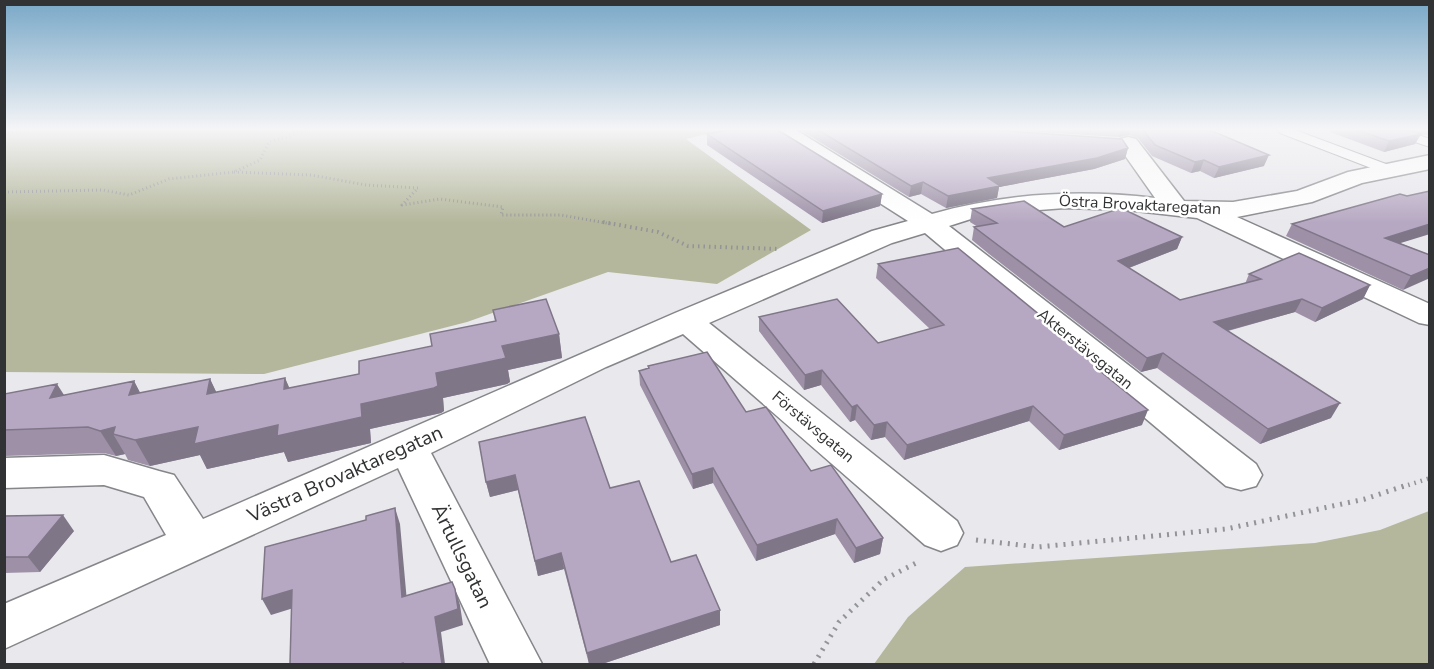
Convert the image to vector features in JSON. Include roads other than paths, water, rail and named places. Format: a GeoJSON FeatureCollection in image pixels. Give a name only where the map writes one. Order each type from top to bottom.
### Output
{"type":"FeatureCollection","features":[{"type":"Feature","properties":{"kind":"street","name":"Akterstävsgatan"},"geometry":{"type":"LineString","coordinates":[[831,161],[929,223],[1241,475]]}},
{"type":"Feature","properties":{"kind":"street"},"geometry":{"type":"LineString","coordinates":[[1137,161],[1175,207]]}},
{"type":"Feature","properties":{"kind":"street","name":"Östra Brovaktaregatan"},"geometry":{"type":"LineString","coordinates":[[686,320],[882,237],[970,211],[1012,204],[1065,200],[1127,202],[1204,211],[1233,210],[1303,197],[1356,177],[1430,162]]}},
{"type":"Feature","properties":{"kind":"street"},"geometry":{"type":"LineString","coordinates":[[1204,211],[1430,316]]}},
{"type":"Feature","properties":{"kind":"street","name":"Västra Brovaktaregatan"},"geometry":{"type":"LineString","coordinates":[[4,627],[686,320]]}},
{"type":"Feature","properties":{"kind":"street","name":"Förstävsgatan"},"geometry":{"type":"LineString","coordinates":[[686,320],[941,533]]}},
{"type":"Feature","properties":{"kind":"street","name":"Ärtullsgatan"},"geometry":{"type":"LineString","coordinates":[[408,447],[516,664]]}},
{"type":"Feature","properties":{"kind":"street"},"geometry":{"type":"LineString","coordinates":[[4,473],[104,470],[159,486],[194,542]]}},
{"type":"Feature","properties":{"kind":"lane"},"geometry":{"type":"LineString","coordinates":[[1366,161],[1389,170]]}}]}
